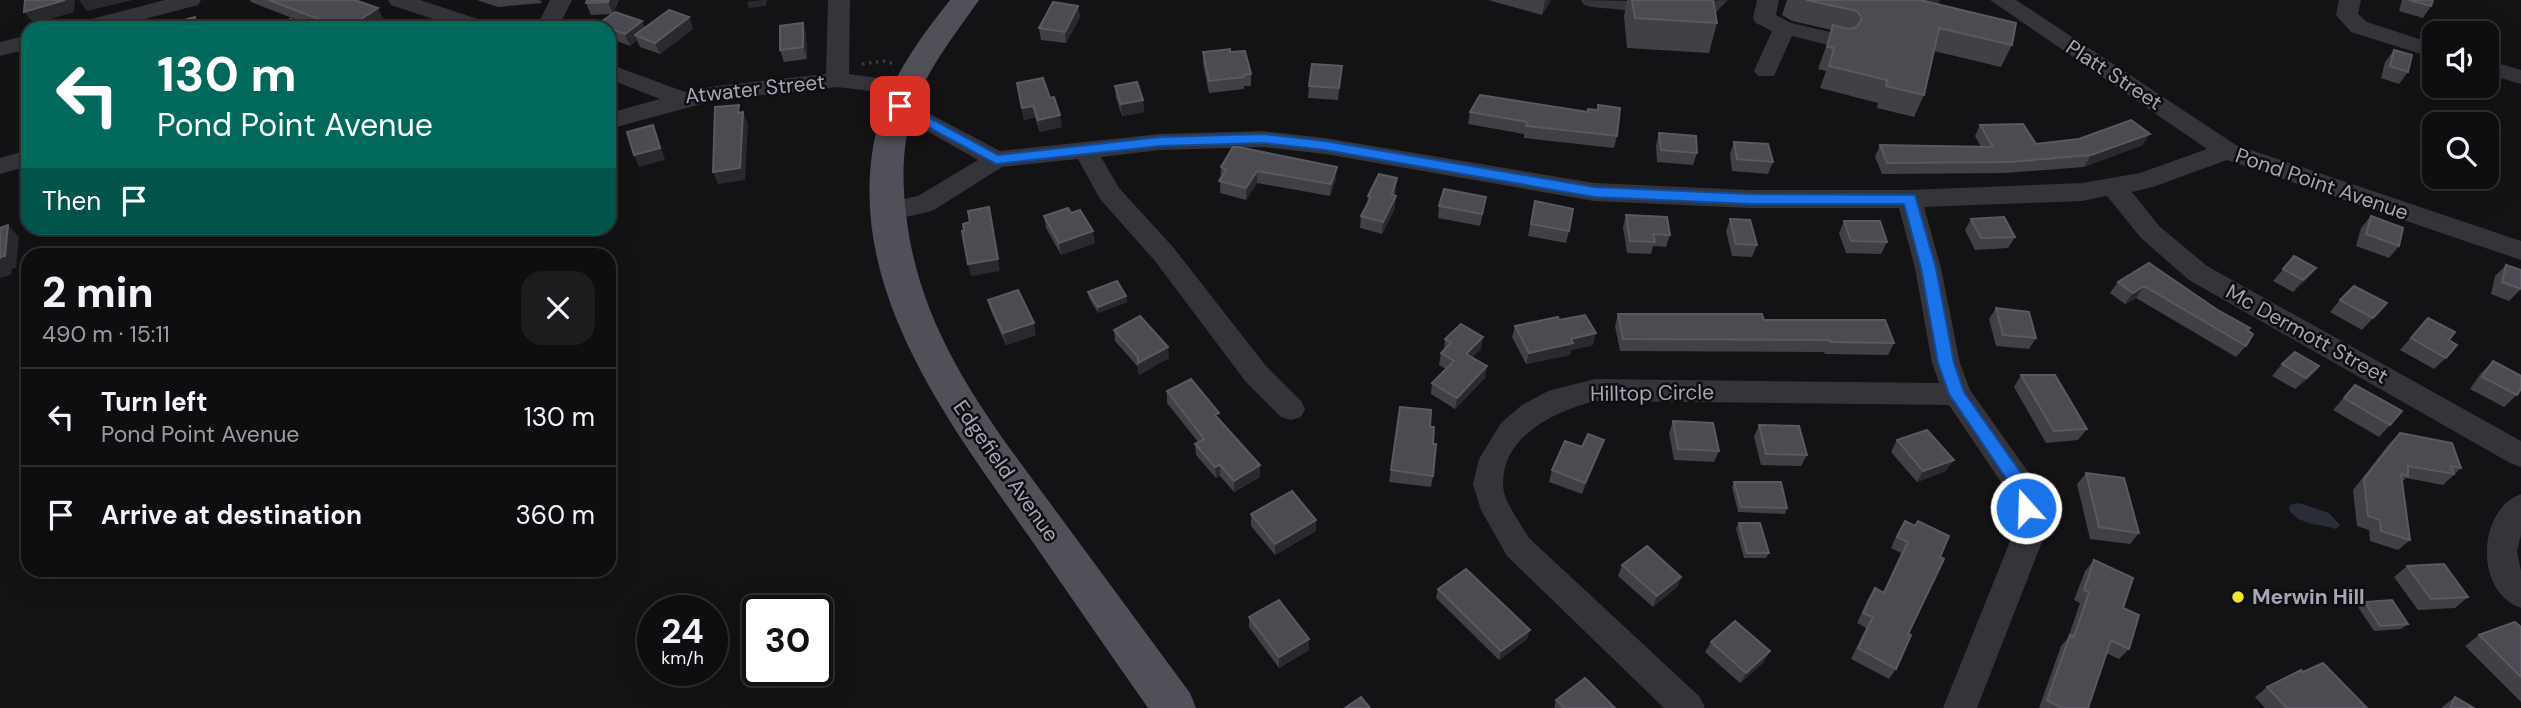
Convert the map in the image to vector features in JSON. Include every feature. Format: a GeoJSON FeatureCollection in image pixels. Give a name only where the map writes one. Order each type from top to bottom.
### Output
{"type":"FeatureCollection","features":[{"type":"Feature","properties":{"kind":"main road"},"geometry":{"type":"LineString","coordinates":[[888,210],[887,160],[890,137],[903,97],[946,24],[965,0]]}},
{"type":"Feature","properties":{"kind":"main road","name":"Edgefield Avenue"},"geometry":{"type":"LineString","coordinates":[[888,210],[900,283],[929,355],[968,419],[1174,708]]}},
{"type":"Feature","properties":{"kind":"street"},"geometry":{"type":"LineString","coordinates":[[110,21],[190,0]]}},
{"type":"Feature","properties":{"kind":"street"},"geometry":{"type":"LineString","coordinates":[[400,0],[460,21]]}},
{"type":"Feature","properties":{"kind":"street"},"geometry":{"type":"LineString","coordinates":[[550,21],[561,0]]}},
{"type":"Feature","properties":{"kind":"street"},"geometry":{"type":"LineString","coordinates":[[836,80],[839,0]]}},
{"type":"Feature","properties":{"kind":"street"},"geometry":{"type":"LineString","coordinates":[[1592,0],[1689,9],[1708,7],[1717,0]]}},
{"type":"Feature","properties":{"kind":"street"},"geometry":{"type":"LineString","coordinates":[[1768,0],[1764,18],[1784,28],[1840,41]]}},
{"type":"Feature","properties":{"kind":"street","name":"Platt Street"},"geometry":{"type":"LineString","coordinates":[[2001,0],[2227,151]]}},
{"type":"Feature","properties":{"kind":"street"},"geometry":{"type":"LineString","coordinates":[[2348,8],[2359,27],[2422,47]]}},
{"type":"Feature","properties":{"kind":"street"},"geometry":{"type":"LineString","coordinates":[[432,21],[441,15]]}},
{"type":"Feature","properties":{"kind":"street"},"geometry":{"type":"LineString","coordinates":[[1766,71],[1784,28]]}},
{"type":"Feature","properties":{"kind":"street"},"geometry":{"type":"LineString","coordinates":[[0,49],[21,44]]}},
{"type":"Feature","properties":{"kind":"street"},"geometry":{"type":"LineString","coordinates":[[2499,71],[2521,77]]}},
{"type":"Feature","properties":{"kind":"street","name":"Atwater Street"},"geometry":{"type":"LineString","coordinates":[[616,73],[682,100],[716,93],[836,80],[903,97]]}},
{"type":"Feature","properties":{"kind":"street"},"geometry":{"type":"LineString","coordinates":[[903,97],[996,160]]}},
{"type":"Feature","properties":{"kind":"street"},"geometry":{"type":"LineString","coordinates":[[616,119],[682,100]]}},
{"type":"Feature","properties":{"kind":"street","name":"Pond Point Avenue"},"geometry":{"type":"LineString","coordinates":[[888,210],[925,204],[996,160],[1160,142],[1264,139],[1325,146],[1594,192],[1749,199],[1909,199],[2082,192],[2144,181],[2227,151],[2521,251]]}},
{"type":"Feature","properties":{"kind":"street"},"geometry":{"type":"LineString","coordinates":[[1085,150],[1108,193],[1164,254],[1256,374],[1291,409]]}},
{"type":"Feature","properties":{"kind":"street"},"geometry":{"type":"LineString","coordinates":[[0,166],[21,160]]}},
{"type":"Feature","properties":{"kind":"street","name":"Mc Dermott Street"},"geometry":{"type":"LineString","coordinates":[[2114,187],[2150,232],[2198,273],[2521,455]]}},
{"type":"Feature","properties":{"kind":"street"},"geometry":{"type":"LineString","coordinates":[[1909,199],[1928,268],[1946,363],[1957,394],[2020,485],[2029,534],[1961,708]]}},
{"type":"Feature","properties":{"kind":"street","name":"Hilltop Circle"},"geometry":{"type":"LineString","coordinates":[[1688,708],[1518,547],[1496,510],[1488,484],[1494,458],[1511,431],[1532,414],[1558,399],[1595,390],[1957,394]]}},
{"type":"Feature","properties":{"kind":"street"},"geometry":{"type":"LineString","coordinates":[[2521,507],[2505,527],[2500,547],[2504,568],[2521,594]]}},
{"type":"Feature","properties":{"kind":"shaded area"},"geometry":{"type":"Polygon","coordinates":[[[2299,503],[2329,513],[2340,525],[2336,529],[2298,518],[2289,509],[2290,505],[2299,503]]]}},
{"type":"Feature","properties":{"kind":"building"},"geometry":{"type":"Polygon","coordinates":[[[25,0],[65,0],[24,12],[25,0]]]}},
{"type":"Feature","properties":{"kind":"building"},"geometry":{"type":"Polygon","coordinates":[[[269,0],[355,0],[378,8],[358,21],[324,21],[269,0]]]}},
{"type":"Feature","properties":{"kind":"building"},"geometry":{"type":"Polygon","coordinates":[[[587,0],[609,0],[586,3],[587,0]]]}},
{"type":"Feature","properties":{"kind":"building"},"geometry":{"type":"Polygon","coordinates":[[[1632,0],[1713,0],[1717,23],[1635,18],[1632,0]]]}},
{"type":"Feature","properties":{"kind":"building"},"geometry":{"type":"Polygon","coordinates":[[[1806,0],[1920,0],[2016,23],[2012,45],[1939,28],[1924,95],[1886,86],[1887,80],[1829,66],[1834,48],[1827,47],[1833,25],[1848,29],[1857,27],[1862,18],[1857,11],[1806,0]]]}},
{"type":"Feature","properties":{"kind":"building"},"geometry":{"type":"Polygon","coordinates":[[[2409,0],[2433,0],[2431,6],[2409,0]]]}},
{"type":"Feature","properties":{"kind":"building"},"geometry":{"type":"Polygon","coordinates":[[[1053,2],[1078,6],[1065,32],[1039,28],[1053,2]]]}},
{"type":"Feature","properties":{"kind":"building"},"geometry":{"type":"Polygon","coordinates":[[[669,10],[689,17],[655,43],[635,35],[669,10]]]}},
{"type":"Feature","properties":{"kind":"building"},"geometry":{"type":"Polygon","coordinates":[[[615,12],[642,21],[625,34],[616,31],[616,21],[602,21],[615,12]]]}},
{"type":"Feature","properties":{"kind":"building"},"geometry":{"type":"Polygon","coordinates":[[[195,17],[195,21],[180,21],[195,17]]]}},
{"type":"Feature","properties":{"kind":"building"},"geometry":{"type":"Polygon","coordinates":[[[803,23],[803,47],[780,50],[780,26],[803,23]]]}},
{"type":"Feature","properties":{"kind":"building"},"geometry":{"type":"Polygon","coordinates":[[[1230,49],[1230,52],[1245,51],[1251,74],[1209,81],[1203,52],[1230,49]]]}},
{"type":"Feature","properties":{"kind":"building"},"geometry":{"type":"Polygon","coordinates":[[[2394,50],[2412,55],[2408,72],[2390,66],[2394,50]]]}},
{"type":"Feature","properties":{"kind":"building"},"geometry":{"type":"Polygon","coordinates":[[[1312,64],[1342,66],[1339,88],[1309,86],[1312,64]]]}},
{"type":"Feature","properties":{"kind":"building"},"geometry":{"type":"Polygon","coordinates":[[[1043,78],[1060,115],[1038,120],[1033,106],[1022,108],[1017,83],[1043,78]]]}},
{"type":"Feature","properties":{"kind":"building"},"geometry":{"type":"Polygon","coordinates":[[[1137,82],[1143,100],[1121,104],[1115,86],[1137,82]]]}},
{"type":"Feature","properties":{"kind":"building"},"geometry":{"type":"Polygon","coordinates":[[[1480,95],[1588,112],[1588,109],[1598,110],[1598,105],[1620,108],[1617,136],[1526,126],[1527,122],[1470,112],[1480,95]]]}},
{"type":"Feature","properties":{"kind":"building"},"geometry":{"type":"Polygon","coordinates":[[[739,105],[738,113],[743,112],[740,168],[713,172],[715,107],[739,105]]]}},
{"type":"Feature","properties":{"kind":"building"},"geometry":{"type":"Polygon","coordinates":[[[2131,120],[2150,134],[2091,155],[2010,162],[1887,163],[1880,145],[1993,147],[1980,125],[2023,124],[2036,144],[2079,139],[2131,120]]]}},
{"type":"Feature","properties":{"kind":"building"},"geometry":{"type":"Polygon","coordinates":[[[653,125],[660,148],[634,155],[627,132],[653,125]]]}},
{"type":"Feature","properties":{"kind":"building"},"geometry":{"type":"Polygon","coordinates":[[[1659,133],[1696,136],[1697,153],[1661,150],[1659,133]]]}},
{"type":"Feature","properties":{"kind":"building"},"geometry":{"type":"Polygon","coordinates":[[[1734,142],[1768,144],[1773,162],[1737,159],[1734,142]]]}},
{"type":"Feature","properties":{"kind":"building"},"geometry":{"type":"Polygon","coordinates":[[[1233,147],[1337,167],[1331,184],[1257,171],[1246,188],[1219,181],[1226,170],[1221,167],[1233,147]]]}},
{"type":"Feature","properties":{"kind":"building"},"geometry":{"type":"Polygon","coordinates":[[[1379,174],[1397,178],[1392,194],[1396,196],[1383,222],[1361,216],[1379,174]]]}},
{"type":"Feature","properties":{"kind":"building"},"geometry":{"type":"Polygon","coordinates":[[[1444,189],[1486,197],[1482,214],[1439,206],[1444,189]]]}},
{"type":"Feature","properties":{"kind":"building"},"geometry":{"type":"Polygon","coordinates":[[[1535,201],[1573,209],[1569,231],[1531,224],[1535,201]]]}},
{"type":"Feature","properties":{"kind":"building"},"geometry":{"type":"Polygon","coordinates":[[[989,207],[998,259],[968,264],[963,224],[970,222],[968,211],[989,207]]]}},
{"type":"Feature","properties":{"kind":"building"},"geometry":{"type":"Polygon","coordinates":[[[1068,208],[1071,213],[1080,210],[1093,231],[1059,243],[1044,216],[1068,208]]]}},
{"type":"Feature","properties":{"kind":"building"},"geometry":{"type":"Polygon","coordinates":[[[1626,215],[1667,217],[1670,235],[1653,234],[1655,242],[1630,241],[1626,215]]]}},
{"type":"Feature","properties":{"kind":"building"},"geometry":{"type":"Polygon","coordinates":[[[2371,216],[2403,228],[2399,246],[2366,234],[2371,216]]]}},
{"type":"Feature","properties":{"kind":"building"},"geometry":{"type":"Polygon","coordinates":[[[2004,217],[2015,237],[1981,238],[1971,219],[2004,217]]]}},
{"type":"Feature","properties":{"kind":"building"},"geometry":{"type":"Polygon","coordinates":[[[1730,219],[1750,220],[1757,245],[1736,244],[1730,219]]]}},
{"type":"Feature","properties":{"kind":"building"},"geometry":{"type":"Polygon","coordinates":[[[1844,221],[1880,221],[1887,242],[1851,241],[1844,221]]]}},
{"type":"Feature","properties":{"kind":"building"},"geometry":{"type":"Polygon","coordinates":[[[8,225],[5,256],[0,257],[0,228],[8,225]]]}},
{"type":"Feature","properties":{"kind":"building"},"geometry":{"type":"Polygon","coordinates":[[[2294,256],[2316,268],[2303,280],[2283,269],[2294,256]]]}},
{"type":"Feature","properties":{"kind":"building"},"geometry":{"type":"Polygon","coordinates":[[[2149,263],[2216,309],[2250,328],[2247,330],[2253,334],[2246,346],[2144,286],[2133,293],[2118,282],[2149,263]]]}},
{"type":"Feature","properties":{"kind":"building"},"geometry":{"type":"Polygon","coordinates":[[[2506,265],[2521,270],[2521,289],[2502,282],[2506,265]]]}},
{"type":"Feature","properties":{"kind":"building"},"geometry":{"type":"Polygon","coordinates":[[[1117,281],[1126,296],[1098,307],[1088,292],[1117,281]]]}},
{"type":"Feature","properties":{"kind":"building"},"geometry":{"type":"Polygon","coordinates":[[[2354,286],[2387,303],[2373,318],[2340,300],[2354,286]]]}},
{"type":"Feature","properties":{"kind":"building"},"geometry":{"type":"Polygon","coordinates":[[[1018,290],[1034,323],[1003,333],[988,300],[1018,290]]]}},
{"type":"Feature","properties":{"kind":"building"},"geometry":{"type":"Polygon","coordinates":[[[1996,308],[2029,312],[2036,338],[2003,335],[1996,308]]]}},
{"type":"Feature","properties":{"kind":"building"},"geometry":{"type":"Polygon","coordinates":[[[1618,314],[1762,314],[1764,320],[1885,320],[1894,343],[1623,339],[1618,314]]]}},
{"type":"Feature","properties":{"kind":"building"},"geometry":{"type":"Polygon","coordinates":[[[1585,315],[1596,333],[1571,339],[1573,343],[1529,353],[1515,326],[1558,317],[1559,320],[1585,315]]]}},
{"type":"Feature","properties":{"kind":"building"},"geometry":{"type":"Polygon","coordinates":[[[1140,316],[1168,347],[1138,363],[1138,357],[1114,330],[1140,316]]]}},
{"type":"Feature","properties":{"kind":"building"},"geometry":{"type":"Polygon","coordinates":[[[2428,318],[2455,332],[2449,340],[2457,345],[2446,358],[2411,338],[2428,318]]]}},
{"type":"Feature","properties":{"kind":"building"},"geometry":{"type":"Polygon","coordinates":[[[1461,324],[1483,337],[1466,354],[1487,366],[1457,398],[1432,383],[1454,361],[1441,353],[1451,343],[1445,339],[1461,324]]]}},
{"type":"Feature","properties":{"kind":"building"},"geometry":{"type":"Polygon","coordinates":[[[2295,352],[2319,366],[2306,378],[2282,364],[2295,352]]]}},
{"type":"Feature","properties":{"kind":"building"},"geometry":{"type":"Polygon","coordinates":[[[2493,361],[2521,376],[2521,389],[2517,395],[2482,377],[2493,361]]]}},
{"type":"Feature","properties":{"kind":"building"},"geometry":{"type":"Polygon","coordinates":[[[2021,375],[2055,375],[2087,429],[2054,431],[2021,375]]]}},
{"type":"Feature","properties":{"kind":"building"},"geometry":{"type":"Polygon","coordinates":[[[1191,379],[1219,413],[1215,415],[1260,465],[1234,481],[1220,465],[1215,467],[1195,444],[1204,439],[1167,391],[1191,379]]]}},
{"type":"Feature","properties":{"kind":"building"},"geometry":{"type":"Polygon","coordinates":[[[2355,385],[2402,411],[2390,425],[2344,398],[2355,385]]]}},
{"type":"Feature","properties":{"kind":"building"},"geometry":{"type":"Polygon","coordinates":[[[1400,407],[1431,410],[1430,427],[1434,427],[1433,444],[1436,444],[1433,476],[1391,470],[1400,407]]]}},
{"type":"Feature","properties":{"kind":"building"},"geometry":{"type":"Polygon","coordinates":[[[1673,421],[1713,423],[1719,451],[1678,449],[1673,421]]]}},
{"type":"Feature","properties":{"kind":"building"},"geometry":{"type":"Polygon","coordinates":[[[1759,425],[1799,426],[1807,455],[1766,454],[1759,425]]]}},
{"type":"Feature","properties":{"kind":"building"},"geometry":{"type":"Polygon","coordinates":[[[1927,430],[1954,460],[1923,471],[1897,440],[1927,430]]]}},
{"type":"Feature","properties":{"kind":"building"},"geometry":{"type":"Polygon","coordinates":[[[2400,433],[2452,443],[2461,468],[2451,466],[2454,474],[2408,466],[2408,476],[2401,474],[2410,540],[2381,531],[2380,520],[2368,516],[2364,479],[2400,433]]]}},
{"type":"Feature","properties":{"kind":"building"},"geometry":{"type":"Polygon","coordinates":[[[1588,434],[1604,440],[1585,483],[1552,470],[1565,441],[1582,447],[1588,434]]]}},
{"type":"Feature","properties":{"kind":"building"},"geometry":{"type":"Polygon","coordinates":[[[2086,473],[2124,478],[2139,533],[2099,527],[2086,473]]]}},
{"type":"Feature","properties":{"kind":"building"},"geometry":{"type":"Polygon","coordinates":[[[1734,482],[1781,482],[1787,508],[1741,507],[1734,482]]]}},
{"type":"Feature","properties":{"kind":"building"},"geometry":{"type":"Polygon","coordinates":[[[1292,491],[1316,520],[1275,544],[1251,514],[1292,491]]]}},
{"type":"Feature","properties":{"kind":"building"},"geometry":{"type":"Polygon","coordinates":[[[1905,521],[1915,526],[1918,521],[1949,536],[1940,557],[1944,559],[1908,634],[1911,635],[1896,669],[1858,648],[1873,617],[1863,613],[1875,588],[1884,593],[1908,542],[1897,537],[1905,521]]]}},
{"type":"Feature","properties":{"kind":"building"},"geometry":{"type":"Polygon","coordinates":[[[1739,523],[1760,523],[1769,553],[1747,553],[1739,523]]]}},
{"type":"Feature","properties":{"kind":"building"},"geometry":{"type":"Polygon","coordinates":[[[1647,546],[1681,577],[1657,596],[1622,565],[1647,546]]]}},
{"type":"Feature","properties":{"kind":"building"},"geometry":{"type":"Polygon","coordinates":[[[2094,560],[2133,578],[2123,608],[2139,615],[2129,649],[2111,640],[2088,708],[2062,708],[2047,700],[2070,635],[2074,637],[2089,592],[2084,590],[2094,560]]]}},
{"type":"Feature","properties":{"kind":"building"},"geometry":{"type":"Polygon","coordinates":[[[2444,564],[2468,597],[2431,599],[2407,566],[2444,564]]]}},
{"type":"Feature","properties":{"kind":"building"},"geometry":{"type":"Polygon","coordinates":[[[1466,569],[1530,630],[1501,651],[1438,589],[1466,569]]]}},
{"type":"Feature","properties":{"kind":"building"},"geometry":{"type":"Polygon","coordinates":[[[1279,600],[1309,639],[1279,657],[1249,617],[1279,600]]]}},
{"type":"Feature","properties":{"kind":"building"},"geometry":{"type":"Polygon","coordinates":[[[2392,600],[2408,624],[2380,626],[2365,602],[2392,600]]]}},
{"type":"Feature","properties":{"kind":"building"},"geometry":{"type":"Polygon","coordinates":[[[1735,621],[1770,651],[1746,673],[1711,642],[1735,621]]]}},
{"type":"Feature","properties":{"kind":"building"},"geometry":{"type":"Polygon","coordinates":[[[2515,622],[2521,627],[2521,677],[2479,635],[2515,622]]]}},
{"type":"Feature","properties":{"kind":"building"},"geometry":{"type":"Polygon","coordinates":[[[2323,663],[2367,708],[2287,708],[2267,687],[2301,670],[2303,672],[2323,663]]]}},
{"type":"Feature","properties":{"kind":"building"},"geometry":{"type":"Polygon","coordinates":[[[1585,678],[1615,708],[1564,708],[1556,700],[1585,678]]]}},
{"type":"Feature","properties":{"kind":"building"},"geometry":{"type":"Polygon","coordinates":[[[1361,697],[1370,708],[1345,708],[1361,697]]]}},
{"type":"Feature","properties":{"kind":"building"},"geometry":{"type":"Polygon","coordinates":[[[2455,697],[2474,708],[2450,708],[2455,697]]]}},
{"type":"Feature","properties":{"kind":"place","name":"Merwin Hill"},"geometry":{"type":"Point","coordinates":[2238,597]}},
{"type":"Feature","properties":{"kind":"route"},"geometry":{"type":"LineString","coordinates":[[900,106],[996,160],[1160,142],[1264,139],[1325,146],[1594,192],[1749,199],[1909,199],[1928,268],[1946,363],[1957,394],[2020,485],[2026,508]]}}]}
